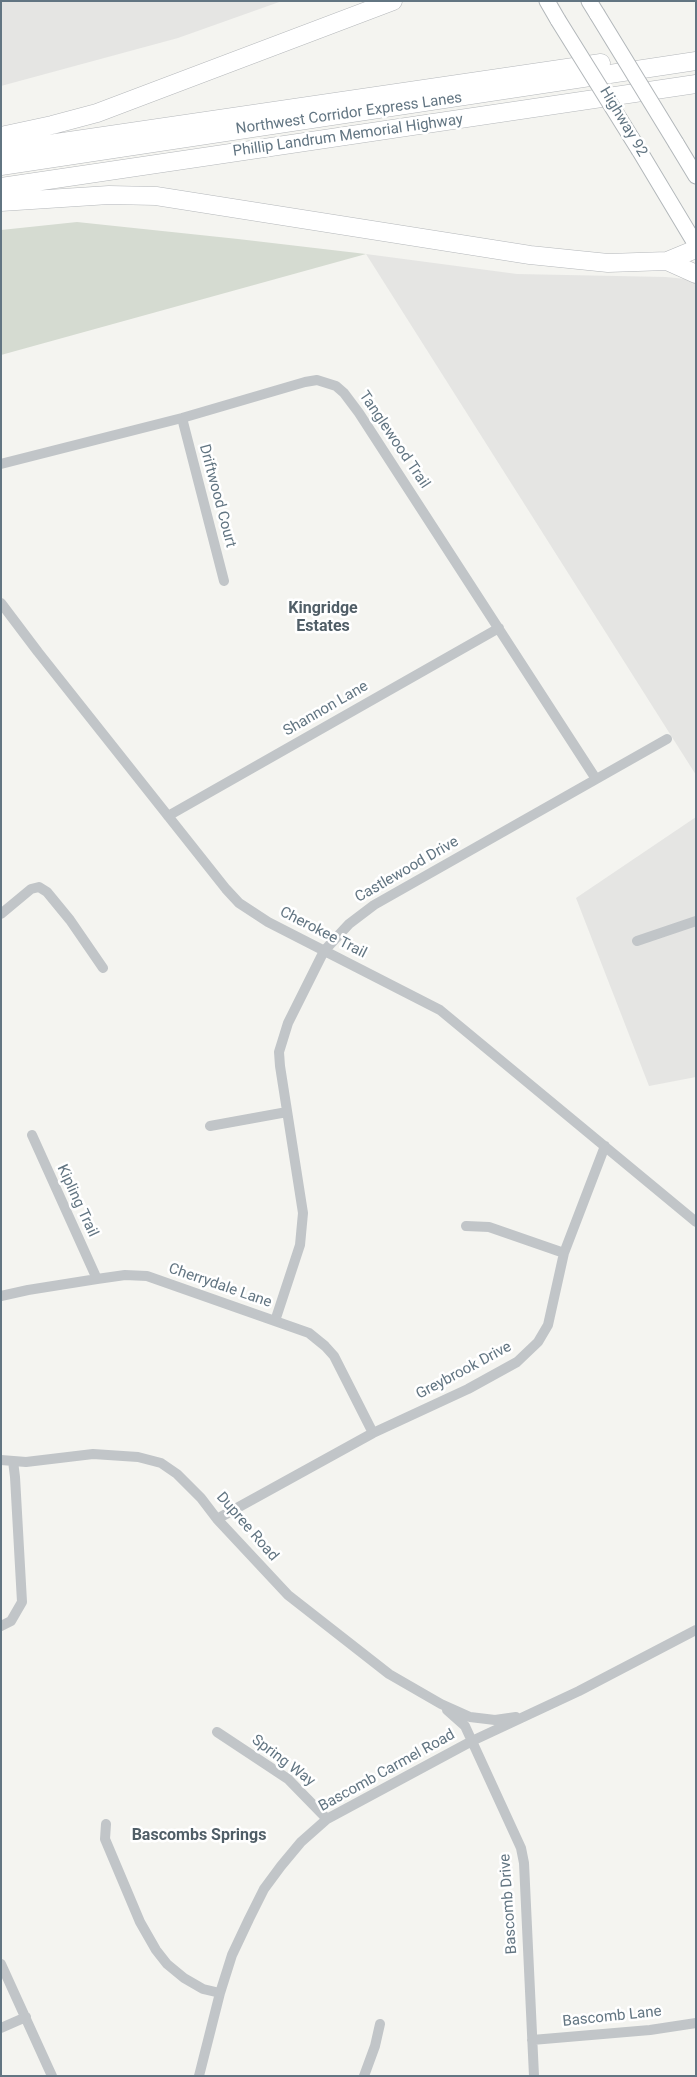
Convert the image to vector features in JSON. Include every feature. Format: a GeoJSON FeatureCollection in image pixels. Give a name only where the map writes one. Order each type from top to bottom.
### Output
{"type":"FeatureCollection","features":[{"type":"Feature","properties":{"kind":"highway"},"geometry":{"type":"LineString","coordinates":[[1,136],[52,125],[105,110],[393,1]]}},
{"type":"Feature","properties":{"kind":"highway"},"geometry":{"type":"LineString","coordinates":[[1,151],[696,50]]}},
{"type":"Feature","properties":{"kind":"highway","name":"Northwest Corridor Express Lanes"},"geometry":{"type":"LineString","coordinates":[[1,166],[696,61]]}},
{"type":"Feature","properties":{"kind":"highway","name":"Phillip Landrum Memorial Highway"},"geometry":{"type":"LineString","coordinates":[[1,187],[696,84]]}},
{"type":"Feature","properties":{"kind":"highway"},"geometry":{"type":"LineString","coordinates":[[1,202],[109,195],[156,196],[530,255],[608,263],[667,261],[696,274]]}},
{"type":"Feature","properties":{"kind":"highway"},"geometry":{"type":"LineString","coordinates":[[667,261],[695,243]]}},
{"type":"Feature","properties":{"kind":"main road","name":"Highway 92"},"geometry":{"type":"LineString","coordinates":[[547,1],[695,243]]}},
{"type":"Feature","properties":{"kind":"main road"},"geometry":{"type":"LineString","coordinates":[[588,1],[696,176]]}},
{"type":"Feature","properties":{"kind":"street","name":"Tanglewood Trail"},"geometry":{"type":"LineString","coordinates":[[1,464],[182,418],[305,382],[317,380],[336,386],[355,407],[596,779]]}},
{"type":"Feature","properties":{"kind":"street","name":"Driftwood Court"},"geometry":{"type":"LineString","coordinates":[[182,418],[224,581]]}},
{"type":"Feature","properties":{"kind":"street","name":"Cherokee Trail"},"geometry":{"type":"LineString","coordinates":[[1,603],[168,816],[239,903],[268,922],[440,1010],[696,1222]]}},
{"type":"Feature","properties":{"kind":"street","name":"Shannon Lane"},"geometry":{"type":"LineString","coordinates":[[168,816],[499,628]]}},
{"type":"Feature","properties":{"kind":"street","name":"Castlewood Drive"},"geometry":{"type":"LineString","coordinates":[[275,1321],[295,1260],[302,1228],[301,1196],[279,1052],[288,1024],[324,951],[349,924],[374,905],[667,739]]}},
{"type":"Feature","properties":{"kind":"street"},"geometry":{"type":"LineString","coordinates":[[1,914],[31,889],[40,887],[70,920],[103,968]]}},
{"type":"Feature","properties":{"kind":"street"},"geometry":{"type":"LineString","coordinates":[[637,941],[696,921]]}},
{"type":"Feature","properties":{"kind":"street"},"geometry":{"type":"LineString","coordinates":[[210,1126],[287,1112]]}},
{"type":"Feature","properties":{"kind":"street","name":"Kipling Trail"},"geometry":{"type":"LineString","coordinates":[[32,1135],[97,1279]]}},
{"type":"Feature","properties":{"kind":"street","name":"Greybrook Drive"},"geometry":{"type":"LineString","coordinates":[[217,1519],[373,1433],[468,1389],[517,1362],[531,1349],[538,1342],[548,1325],[564,1253],[605,1146]]}},
{"type":"Feature","properties":{"kind":"street"},"geometry":{"type":"LineString","coordinates":[[466,1226],[497,1230],[564,1253]]}},
{"type":"Feature","properties":{"kind":"street","name":"Cherrydale Lane"},"geometry":{"type":"LineString","coordinates":[[1,1296],[125,1275],[147,1276],[309,1333],[325,1346],[338,1363],[373,1433]]}},
{"type":"Feature","properties":{"kind":"street","name":"Dupree Road"},"geometry":{"type":"LineString","coordinates":[[1,1460],[26,1462],[93,1454],[138,1457],[161,1464],[177,1474],[201,1498],[217,1519],[288,1595],[389,1674],[441,1704],[470,1717],[495,1720],[527,1716]]}},
{"type":"Feature","properties":{"kind":"street"},"geometry":{"type":"LineString","coordinates":[[1,1626],[10,1621],[22,1602],[15,1477],[12,1461]]}},
{"type":"Feature","properties":{"kind":"street","name":"Bascomb Carmel Road"},"geometry":{"type":"LineString","coordinates":[[199,2076],[220,1993],[232,1955],[264,1889],[301,1842],[326,1819],[477,1739],[527,1716],[696,1630]]}},
{"type":"Feature","properties":{"kind":"street","name":"Dupree Road"},"geometry":{"type":"LineString","coordinates":[[441,1704],[477,1739]]}},
{"type":"Feature","properties":{"kind":"street"},"geometry":{"type":"LineString","coordinates":[[470,1717],[478,1726],[477,1739]]}},
{"type":"Feature","properties":{"kind":"street","name":"Spring Way"},"geometry":{"type":"LineString","coordinates":[[217,1732],[288,1779],[326,1819]]}},
{"type":"Feature","properties":{"kind":"street","name":"Bascomb Drive"},"geometry":{"type":"LineString","coordinates":[[477,1739],[521,1848],[524,1863],[534,2076]]}},
{"type":"Feature","properties":{"kind":"street"},"geometry":{"type":"LineString","coordinates":[[106,1824],[105,1839],[140,1922],[156,1950],[167,1964],[184,1978],[203,1989],[220,1993]]}},
{"type":"Feature","properties":{"kind":"street"},"geometry":{"type":"LineString","coordinates":[[1,1964],[52,2076]]}},
{"type":"Feature","properties":{"kind":"street"},"geometry":{"type":"LineString","coordinates":[[1,2028],[26,2016]]}},
{"type":"Feature","properties":{"kind":"street","name":"Bascomb Lane"},"geometry":{"type":"LineString","coordinates":[[532,2040],[650,2030],[696,2023]]}},
{"type":"Feature","properties":{"kind":"street"},"geometry":{"type":"LineString","coordinates":[[364,2076],[375,2046],[380,2024]]}},
{"type":"Feature","properties":{"kind":"shaded area"},"geometry":{"type":"Polygon","coordinates":[[[1,1],[282,1],[178,38],[1,86],[1,1]]]}},
{"type":"Feature","properties":{"kind":"shaded area"},"geometry":{"type":"Polygon","coordinates":[[[77,222],[366,254],[1,355],[1,230],[77,222]]]}},
{"type":"Feature","properties":{"kind":"shaded area"},"geometry":{"type":"Polygon","coordinates":[[[366,254],[517,274],[666,277],[696,280],[696,775],[366,254]]]}},
{"type":"Feature","properties":{"kind":"shaded area"},"geometry":{"type":"Polygon","coordinates":[[[696,817],[696,1077],[649,1086],[576,898],[696,817]]]}},
{"type":"Feature","properties":{"kind":"district","name":"Kingridge Estates"},"geometry":{"type":"Point","coordinates":[323,618]}},
{"type":"Feature","properties":{"kind":"district","name":"Bascombs Springs"},"geometry":{"type":"Point","coordinates":[199,1836]}}]}
